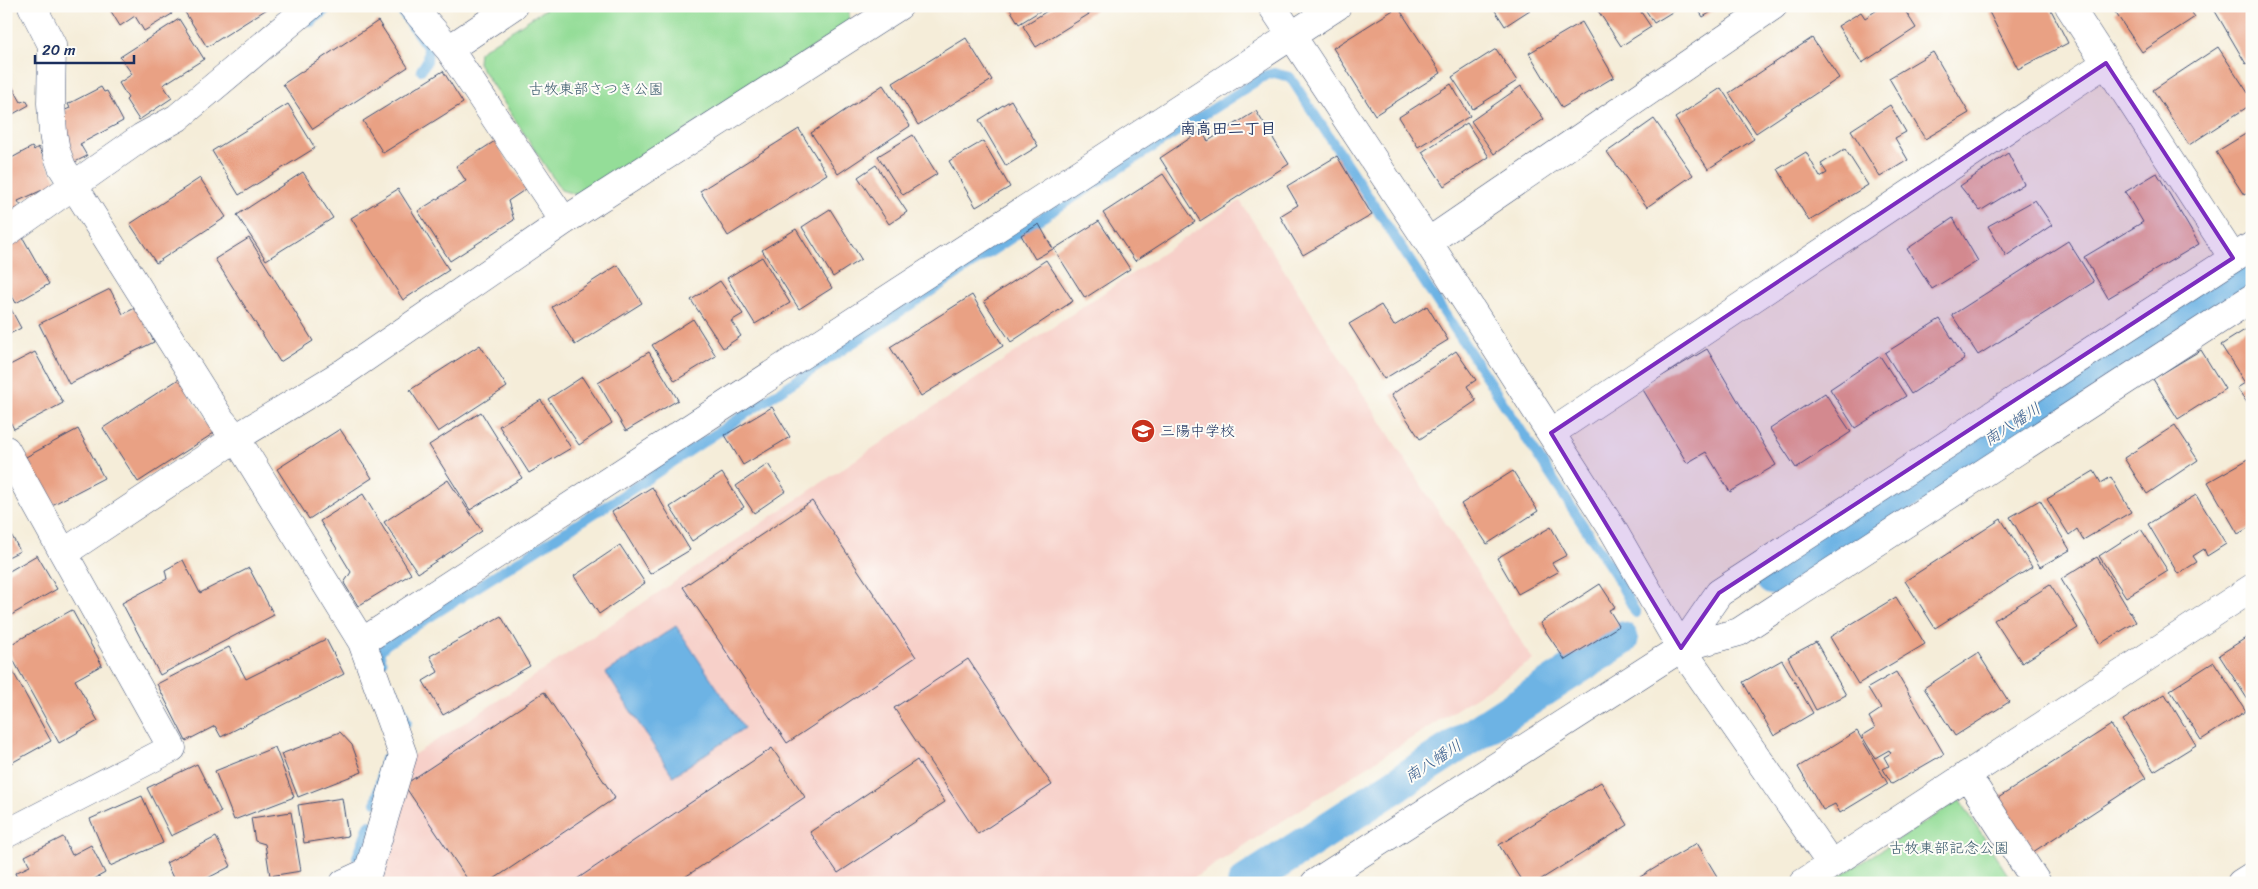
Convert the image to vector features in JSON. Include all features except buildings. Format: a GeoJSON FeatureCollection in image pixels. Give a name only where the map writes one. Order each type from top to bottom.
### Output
{"type":"FeatureCollection","features":[{"type":"Feature","properties":{"kind":"street"},"geometry":{"type":"LineString","coordinates":[[32,6],[52,45],[51,103],[56,151],[62,167],[221,420],[236,438],[362,642],[403,755],[368,872],[344,883]]}},
{"type":"Feature","properties":{"kind":"street"},"geometry":{"type":"LineString","coordinates":[[6,233],[142,137],[177,118],[310,6]]}},
{"type":"Feature","properties":{"kind":"street"},"geometry":{"type":"LineString","coordinates":[[412,6],[449,49],[564,221]]}},
{"type":"Feature","properties":{"kind":"street"},"geometry":{"type":"LineString","coordinates":[[449,49],[513,6]]}},
{"type":"Feature","properties":{"kind":"street"},"geometry":{"type":"LineString","coordinates":[[65,552],[236,438],[343,373],[868,15],[899,6]]}},
{"type":"Feature","properties":{"kind":"street"},"geometry":{"type":"LineString","coordinates":[[1272,6],[1428,242],[1613,530],[1681,648],[1831,864]]}},
{"type":"Feature","properties":{"kind":"street"},"geometry":{"type":"LineString","coordinates":[[362,642],[1337,6]]}},
{"type":"Feature","properties":{"kind":"street"},"geometry":{"type":"LineString","coordinates":[[1428,242],[1773,6]]}},
{"type":"Feature","properties":{"kind":"street"},"geometry":{"type":"LineString","coordinates":[[1681,648],[1719,594],[2242,252],[2106,63],[2069,6]]}},
{"type":"Feature","properties":{"kind":"street"},"geometry":{"type":"LineString","coordinates":[[1551,433],[2106,63]]}},
{"type":"Feature","properties":{"kind":"street"},"geometry":{"type":"LineString","coordinates":[[1315,883],[1681,648],[1739,632],[2252,298]]}},
{"type":"Feature","properties":{"kind":"street"},"geometry":{"type":"LineString","coordinates":[[6,450],[65,552],[172,748],[6,834]]}},
{"type":"Feature","properties":{"kind":"street"},"geometry":{"type":"LineString","coordinates":[[1803,883],[2252,588]]}},
{"type":"Feature","properties":{"kind":"street"},"geometry":{"type":"LineString","coordinates":[[1967,775],[2037,883]]}},
{"type":"Feature","properties":{"kind":"street"},"geometry":{"type":"LineString","coordinates":[[2241,883],[2252,876]]}},
{"type":"Feature","properties":{"kind":"highlighted area"},"geometry":{"type":"Polygon","coordinates":[[[2106,63],[2233,258],[1719,593],[1681,648],[1551,433],[2106,63]]]}},
{"type":"Feature","properties":{"kind":"shaded area","name":"三陽中学校"},"geometry":{"type":"Polygon","coordinates":[[[1240,201],[1533,660],[1186,883],[379,883],[410,757],[469,720],[1240,201]]]}},
{"type":"Feature","properties":{"kind":"green space","name":"古牧東部さつき公園"},"geometry":{"type":"Polygon","coordinates":[[[550,6],[849,6],[849,24],[584,197],[561,190],[478,63],[479,52],[550,6]]]}},
{"type":"Feature","properties":{"kind":"green space","name":"古牧東部記念公園"},"geometry":{"type":"Polygon","coordinates":[[[1960,800],[2013,883],[1829,883],[1960,800]]]}},
{"type":"Feature","properties":{"kind":"water"},"geometry":{"type":"Polygon","coordinates":[[[676,626],[744,728],[673,776],[606,673],[676,626]]]}},
{"type":"Feature","properties":{"kind":"waterway"},"geometry":{"type":"LineString","coordinates":[[311,22],[330,6]]}},
{"type":"Feature","properties":{"kind":"waterway"},"geometry":{"type":"LineString","coordinates":[[398,6],[428,48],[427,61],[421,70]]}},
{"type":"Feature","properties":{"kind":"waterway"},"geometry":{"type":"LineString","coordinates":[[382,662],[379,652],[387,644],[614,501],[1057,208],[1266,75],[1274,73],[1290,77],[1615,574],[1636,613]]}},
{"type":"Feature","properties":{"kind":"waterway","name":"南八幡川"},"geometry":{"type":"LineString","coordinates":[[1773,578],[2252,271]]}},
{"type":"Feature","properties":{"kind":"waterway","name":"南八幡川"},"geometry":{"type":"LineString","coordinates":[[1245,883],[1621,639]]}},
{"type":"Feature","properties":{"kind":"waterway"},"geometry":{"type":"LineString","coordinates":[[394,692],[407,722]]}},
{"type":"Feature","properties":{"kind":"waterway"},"geometry":{"type":"LineString","coordinates":[[376,802],[385,759]]}},
{"type":"Feature","properties":{"kind":"waterway"},"geometry":{"type":"LineString","coordinates":[[357,857],[369,825]]}},
{"type":"Feature","properties":{"kind":"place","name":"三陽中学校"},"geometry":{"type":"Point","coordinates":[1143,431]}},
{"type":"Feature","properties":{"kind":"district","name":"南高田二丁目"},"geometry":{"type":"Point","coordinates":[1228,128]}}]}
